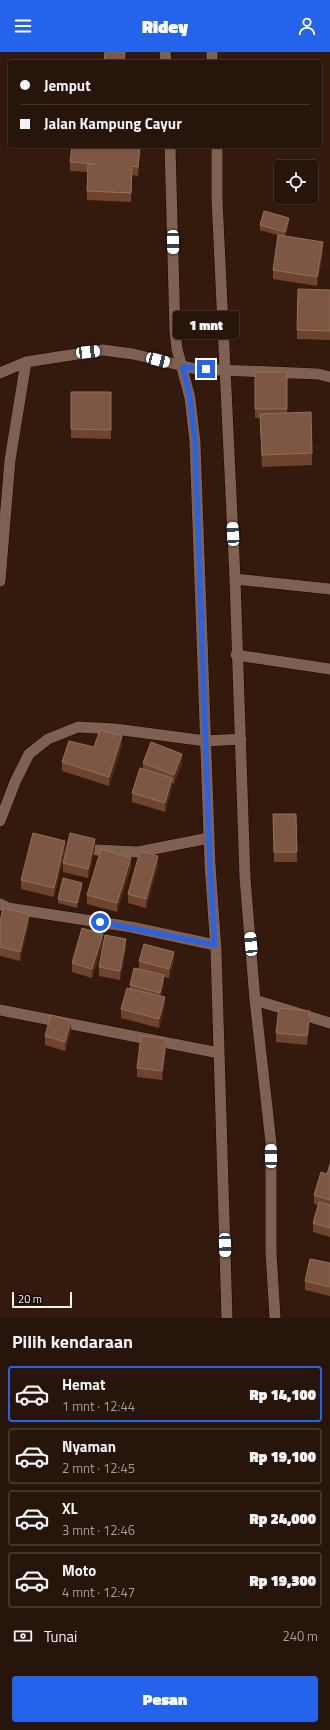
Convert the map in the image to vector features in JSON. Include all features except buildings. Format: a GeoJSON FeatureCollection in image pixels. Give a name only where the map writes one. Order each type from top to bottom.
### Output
{"type":"FeatureCollection","features":[{"type":"Feature","properties":{"kind":"street"},"geometry":{"type":"LineString","coordinates":[[170,148],[175,331],[177,349],[190,398],[195,442],[209,838],[219,1053],[227,1318]]}},
{"type":"Feature","properties":{"kind":"street"},"geometry":{"type":"LineString","coordinates":[[217,148],[221,370],[235,579],[236,655],[241,739],[245,878],[255,1000],[271,1143],[271,1252],[275,1318]]}},
{"type":"Feature","properties":{"kind":"street"},"geometry":{"type":"LineString","coordinates":[[0,373],[26,362],[103,350],[133,354],[196,369],[318,374],[330,377]]}},
{"type":"Feature","properties":{"kind":"street"},"geometry":{"type":"LineString","coordinates":[[0,581],[10,460],[26,362]]}},
{"type":"Feature","properties":{"kind":"street"},"geometry":{"type":"LineString","coordinates":[[235,579],[330,590]]}},
{"type":"Feature","properties":{"kind":"street"},"geometry":{"type":"LineString","coordinates":[[236,655],[330,669]]}},
{"type":"Feature","properties":{"kind":"street"},"geometry":{"type":"LineString","coordinates":[[0,821],[15,782],[30,754],[48,739],[63,732],[78,727],[92,727],[206,741],[241,739]]}},
{"type":"Feature","properties":{"kind":"street"},"geometry":{"type":"LineString","coordinates":[[96,850],[138,852],[209,838]]}},
{"type":"Feature","properties":{"kind":"street"},"geometry":{"type":"LineString","coordinates":[[0,904],[8,908],[131,927],[215,945]]}},
{"type":"Feature","properties":{"kind":"street"},"geometry":{"type":"LineString","coordinates":[[255,1000],[330,1023]]}},
{"type":"Feature","properties":{"kind":"street"},"geometry":{"type":"LineString","coordinates":[[0,1010],[219,1053]]}},
{"type":"Feature","properties":{"kind":"route"},"geometry":{"type":"LineString","coordinates":[[100,922],[215,945],[210,865],[200,588],[196,519],[195,442],[190,398],[183,367],[206,369]]}}]}
